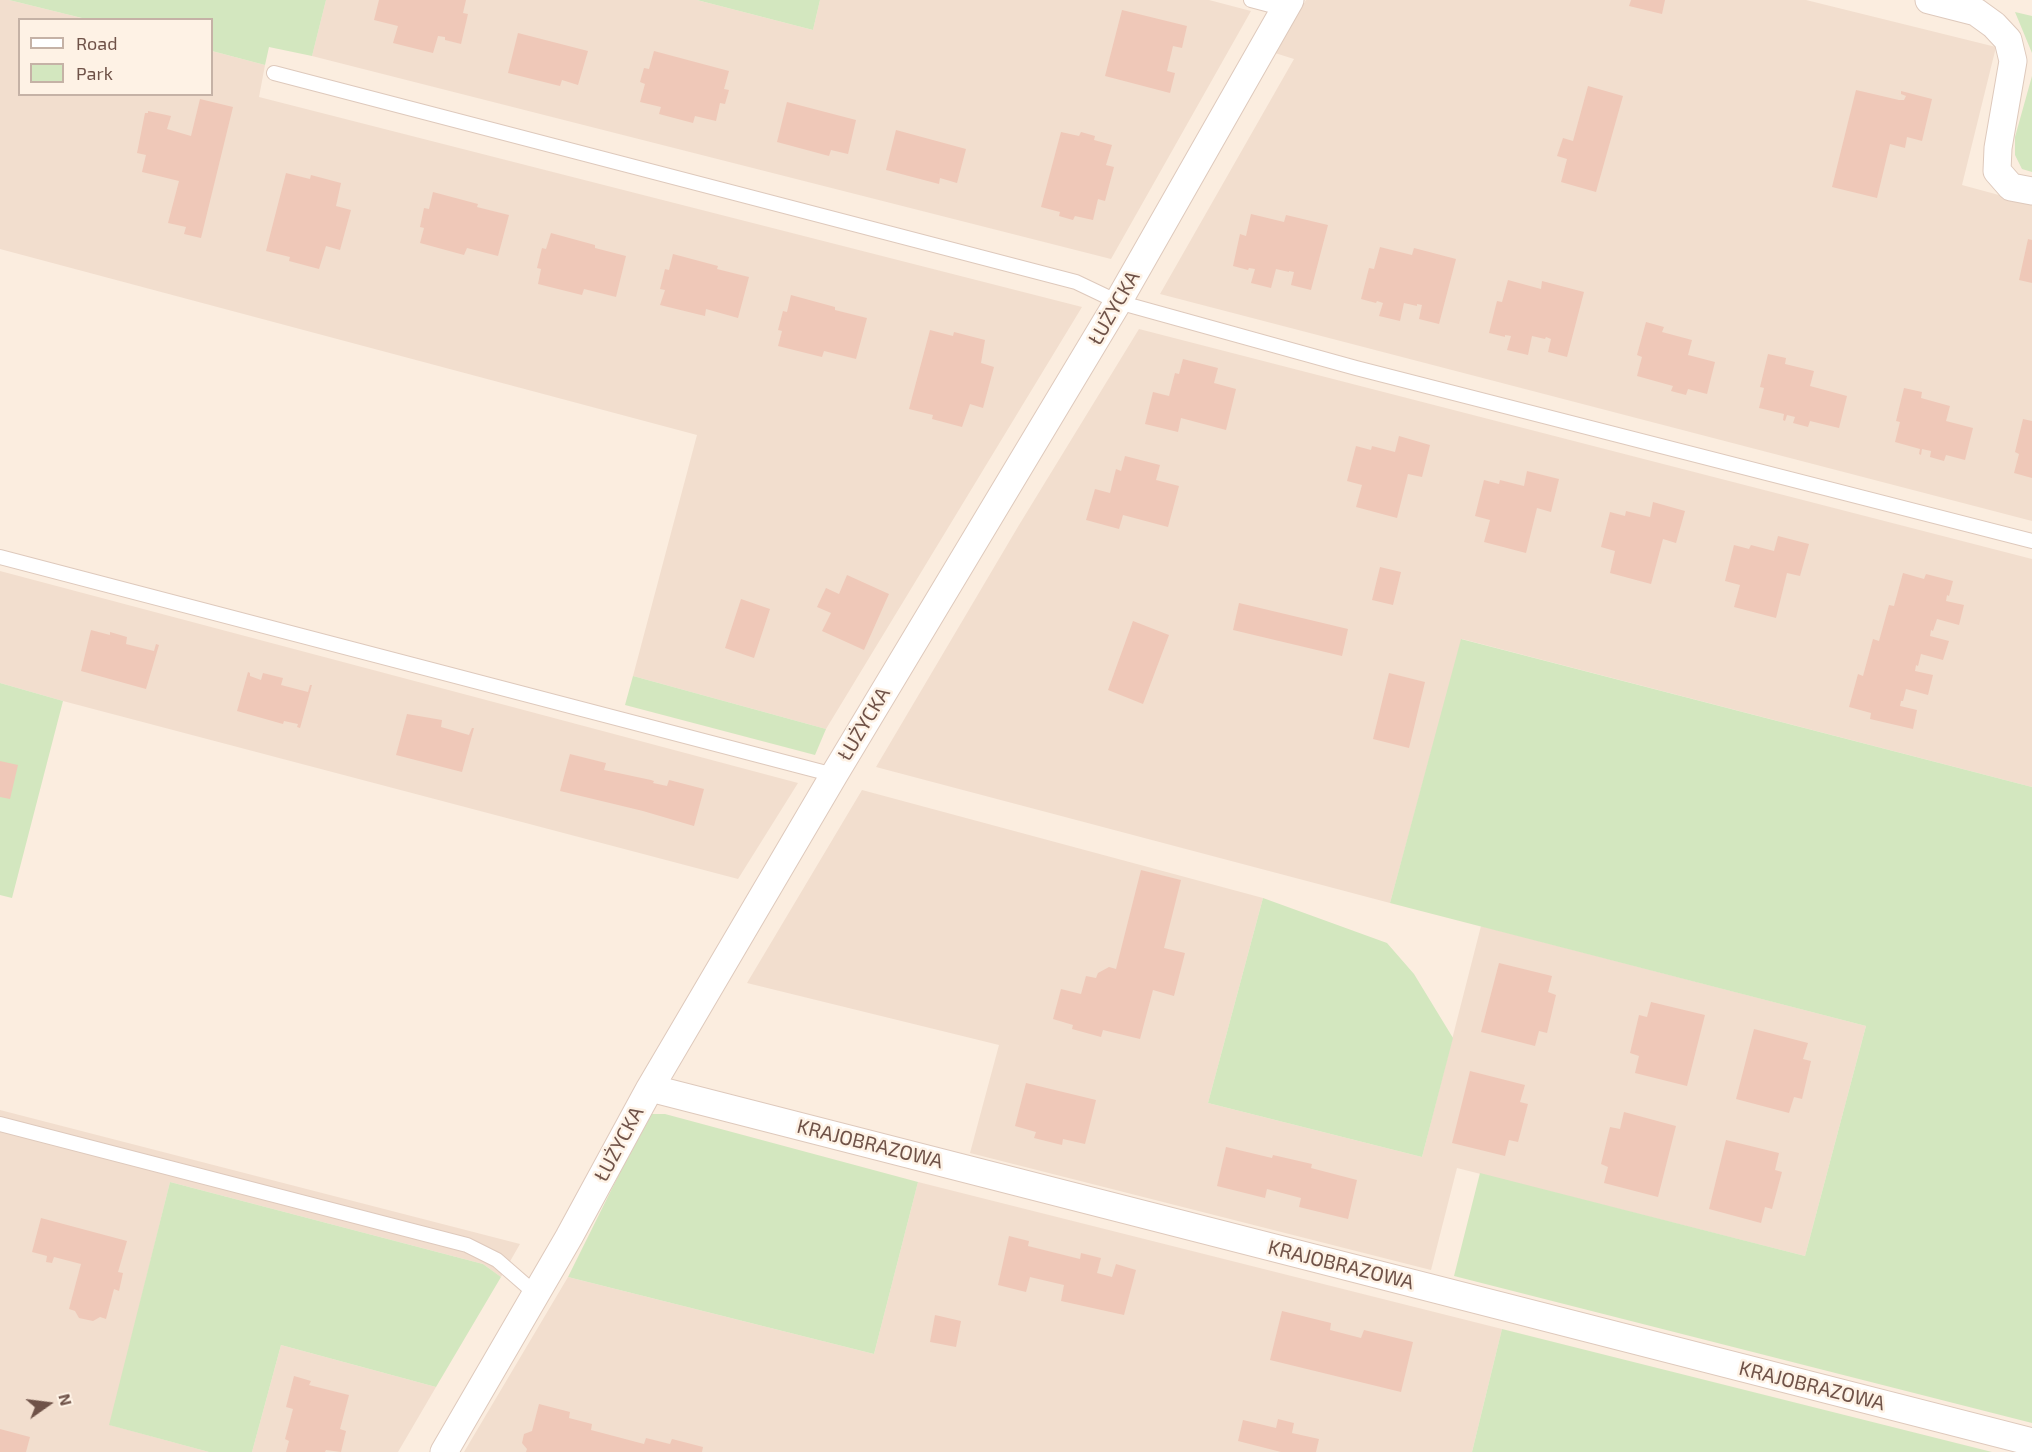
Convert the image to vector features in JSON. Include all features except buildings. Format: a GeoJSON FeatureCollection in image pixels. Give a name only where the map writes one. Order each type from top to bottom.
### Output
{"type":"FeatureCollection","features":[{"type":"Feature","properties":{"kind":"street"},"geometry":{"type":"LineString","coordinates":[[1929,0],[1976,12],[1994,25],[2008,40],[2013,61],[1998,148],[1997,171],[2012,187],[2032,191]]}},
{"type":"Feature","properties":{"kind":"street","name":"ŁUŻYCKA"},"geometry":{"type":"LineString","coordinates":[[444,1452],[536,1294],[650,1088],[834,775],[1118,302],[1287,4]]}},
{"type":"Feature","properties":{"kind":"street","name":"KRAJOBRAZOWA"},"geometry":{"type":"LineString","coordinates":[[650,1088],[2032,1443]]}},
{"type":"Feature","properties":{"kind":"lane"},"geometry":{"type":"LineString","coordinates":[[1251,0],[1287,4]]}},
{"type":"Feature","properties":{"kind":"lane"},"geometry":{"type":"LineString","coordinates":[[274,73],[1076,282],[1118,302],[1356,368],[2032,541]]}},
{"type":"Feature","properties":{"kind":"lane"},"geometry":{"type":"LineString","coordinates":[[0,557],[834,775]]}},
{"type":"Feature","properties":{"kind":"lane"},"geometry":{"type":"LineString","coordinates":[[0,1124],[467,1245],[497,1260],[536,1294]]}},
{"type":"Feature","properties":{"kind":"shaded area"},"geometry":{"type":"Polygon","coordinates":[[[0,0],[9,0],[82,18],[18,18],[18,96],[213,96],[213,51],[265,65],[259,97],[1082,307],[826,729],[633,676],[697,435],[0,249],[0,0]]]}},
{"type":"Feature","properties":{"kind":"shaded area"},"geometry":{"type":"Polygon","coordinates":[[[326,0],[697,0],[813,30],[820,0],[1209,0],[1251,11],[1111,259],[312,56],[326,0]]]}},
{"type":"Feature","properties":{"kind":"shaded area"},"geometry":{"type":"Polygon","coordinates":[[[1306,0],[1806,0],[1996,47],[1962,185],[2032,204],[2032,521],[1160,294],[1294,59],[1275,53],[1306,0]]]}},
{"type":"Feature","properties":{"kind":"shaded area"},"geometry":{"type":"Polygon","coordinates":[[[1139,329],[2032,559],[2032,787],[1462,639],[1390,903],[876,767],[1019,525],[1139,329]]]}},
{"type":"Feature","properties":{"kind":"shaded area"},"geometry":{"type":"Polygon","coordinates":[[[0,571],[798,783],[738,879],[63,701],[0,683],[0,571]]]}},
{"type":"Feature","properties":{"kind":"shaded area"},"geometry":{"type":"Polygon","coordinates":[[[862,790],[1263,898],[1208,1103],[1422,1157],[1481,926],[1866,1026],[1805,1256],[1457,1168],[1431,1270],[970,1153],[999,1045],[747,983],[862,790]]]}},
{"type":"Feature","properties":{"kind":"shaded area"},"geometry":{"type":"Polygon","coordinates":[[[0,1110],[520,1244],[501,1277],[483,1264],[170,1182],[110,1425],[209,1452],[0,1452],[0,1110]]]}},
{"type":"Feature","properties":{"kind":"shaded area"},"geometry":{"type":"Polygon","coordinates":[[[918,1182],[1502,1329],[1472,1452],[464,1452],[568,1277],[874,1354],[918,1182]]]}},
{"type":"Feature","properties":{"kind":"shaded area"},"geometry":{"type":"Polygon","coordinates":[[[281,1345],[436,1387],[398,1452],[252,1452],[281,1345]]]}},
{"type":"Feature","properties":{"kind":"green space"},"geometry":{"type":"Polygon","coordinates":[[[9,0],[326,0],[312,56],[269,47],[265,65],[213,51],[213,18],[82,18],[9,0]]]}},
{"type":"Feature","properties":{"kind":"green space"},"geometry":{"type":"Polygon","coordinates":[[[697,0],[820,0],[813,30],[697,0]]]}},
{"type":"Feature","properties":{"kind":"green space"},"geometry":{"type":"Polygon","coordinates":[[[2015,12],[2032,16],[2032,53],[2015,12]]]}},
{"type":"Feature","properties":{"kind":"green space"},"geometry":{"type":"Polygon","coordinates":[[[2032,76],[2032,172],[2022,169],[2015,155],[2015,137],[2032,76]]]}},
{"type":"Feature","properties":{"kind":"green space"},"geometry":{"type":"Polygon","coordinates":[[[1461,639],[2032,787],[2032,1423],[1454,1276],[1480,1173],[1805,1256],[1866,1026],[1390,903],[1461,639]]]}},
{"type":"Feature","properties":{"kind":"green space"},"geometry":{"type":"Polygon","coordinates":[[[633,676],[826,729],[815,755],[625,705],[633,676]]]}},
{"type":"Feature","properties":{"kind":"green space"},"geometry":{"type":"Polygon","coordinates":[[[0,683],[63,701],[12,898],[0,895],[0,683]]]}},
{"type":"Feature","properties":{"kind":"green space"},"geometry":{"type":"Polygon","coordinates":[[[1263,898],[1387,943],[1414,974],[1453,1038],[1422,1157],[1208,1103],[1263,898]]]}},
{"type":"Feature","properties":{"kind":"green space"},"geometry":{"type":"Polygon","coordinates":[[[649,1114],[665,1114],[918,1182],[874,1354],[568,1277],[649,1114]]]}},
{"type":"Feature","properties":{"kind":"green space"},"geometry":{"type":"Polygon","coordinates":[[[170,1182],[483,1264],[501,1277],[436,1387],[281,1345],[252,1452],[209,1452],[109,1425],[170,1182]]]}},
{"type":"Feature","properties":{"kind":"green space"},"geometry":{"type":"Polygon","coordinates":[[[1502,1329],[1992,1452],[1472,1452],[1502,1329]]]}}]}
